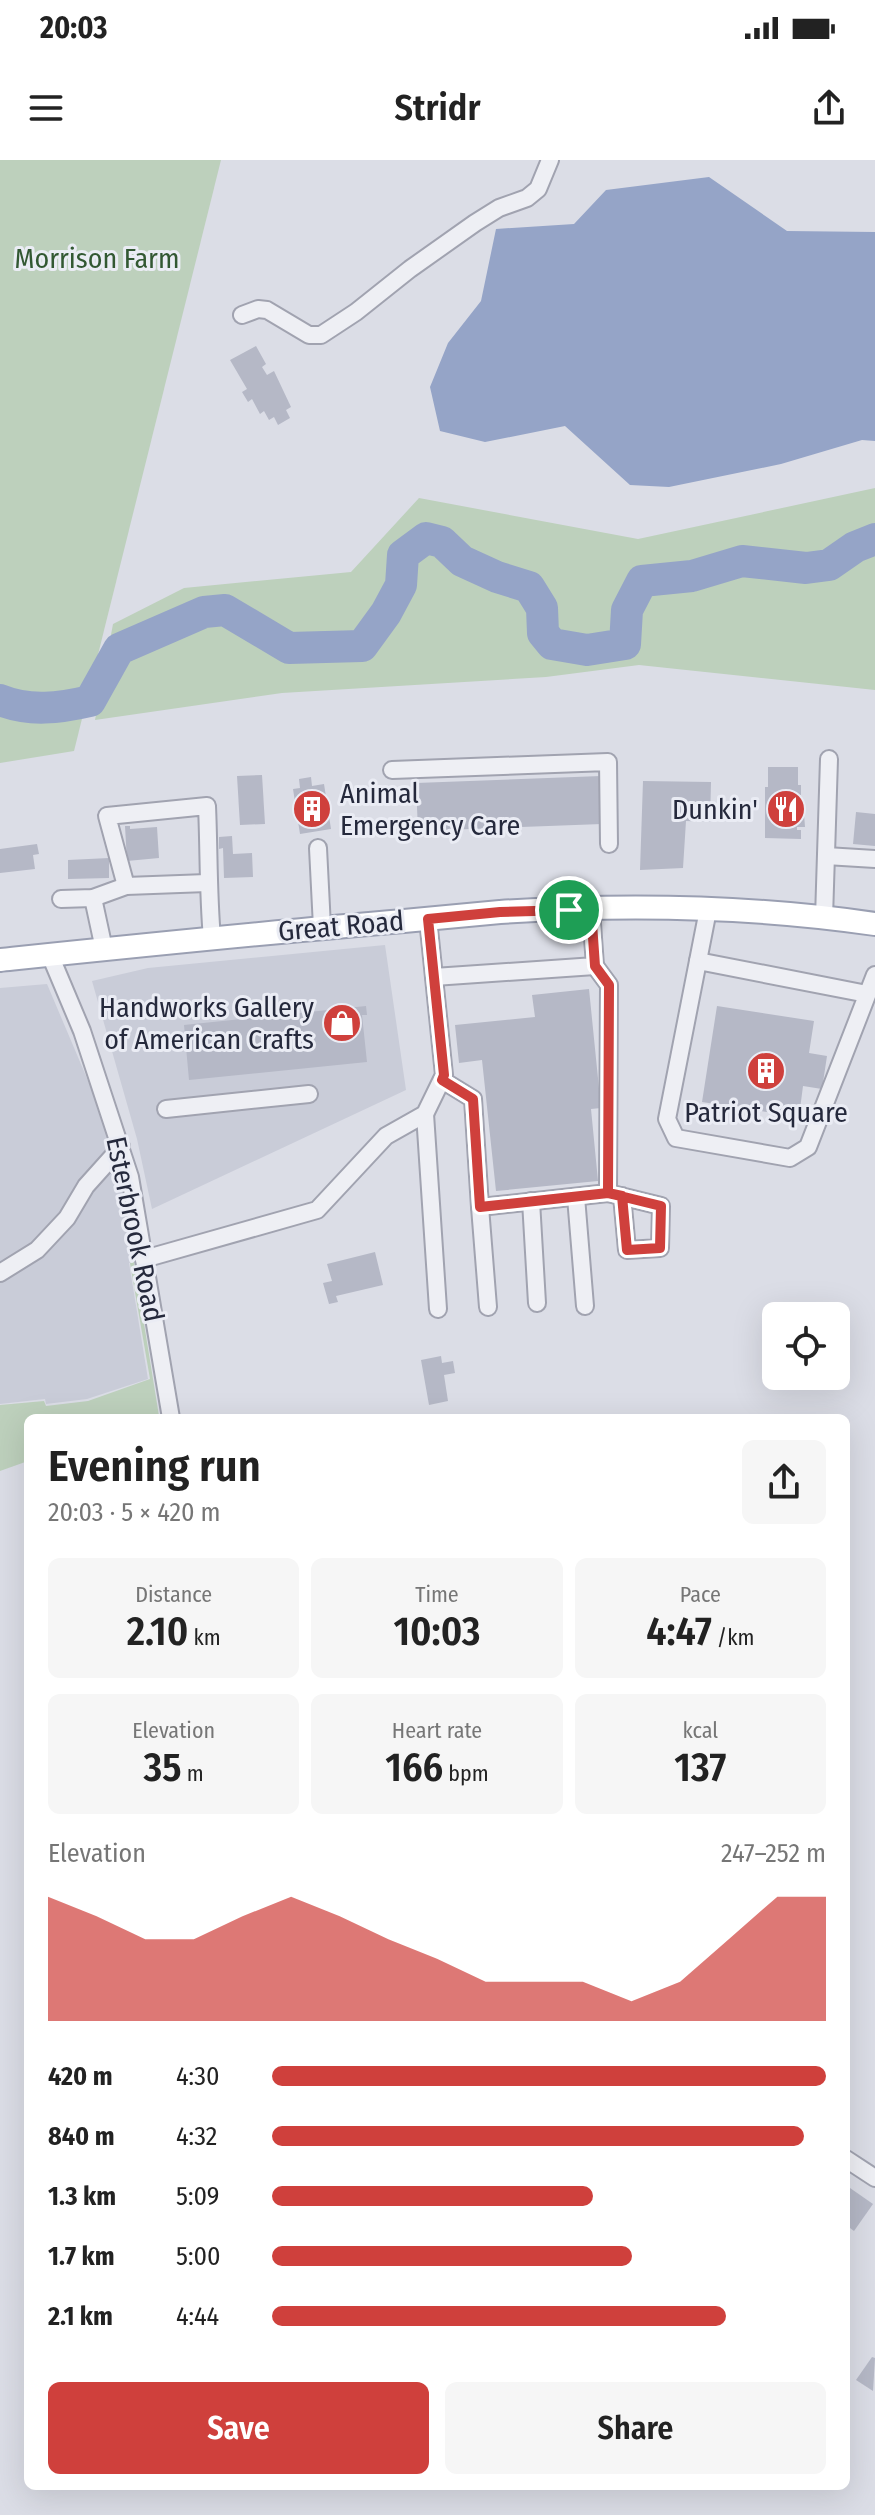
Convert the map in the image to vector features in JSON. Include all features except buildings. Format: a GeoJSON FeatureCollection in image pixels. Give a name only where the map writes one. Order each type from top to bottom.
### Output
{"type":"FeatureCollection","features":[{"type":"Feature","properties":{"kind":"main road","name":"Great Road"},"geometry":{"type":"LineString","coordinates":[[0,960],[500,912],[591,909],[753,911],[875,924]]}},
{"type":"Feature","properties":{"kind":"street"},"geometry":{"type":"LineString","coordinates":[[242,315],[258,309],[267,310],[309,335],[321,335],[475,223],[499,208],[527,198],[538,189],[550,160]]}},
{"type":"Feature","properties":{"kind":"street"},"geometry":{"type":"LineString","coordinates":[[824,918],[829,759]]}},
{"type":"Feature","properties":{"kind":"street"},"geometry":{"type":"LineString","coordinates":[[392,770],[608,762],[609,844]]}},
{"type":"Feature","properties":{"kind":"street"},"geometry":{"type":"LineString","coordinates":[[126,886],[107,816],[207,806],[210,865],[207,883],[212,938]]}},
{"type":"Feature","properties":{"kind":"street"},"geometry":{"type":"LineString","coordinates":[[318,848],[322,927]]}},
{"type":"Feature","properties":{"kind":"street"},"geometry":{"type":"LineString","coordinates":[[826,856],[875,859]]}},
{"type":"Feature","properties":{"kind":"street"},"geometry":{"type":"LineString","coordinates":[[61,899],[93,898],[126,886],[207,883]]}},
{"type":"Feature","properties":{"kind":"street"},"geometry":{"type":"LineString","coordinates":[[93,898],[104,949]]}},
{"type":"Feature","properties":{"kind":"street"},"geometry":{"type":"LineString","coordinates":[[480,1207],[615,1195],[609,985],[595,966],[591,909]]}},
{"type":"Feature","properties":{"kind":"street"},"geometry":{"type":"LineString","coordinates":[[708,910],[667,1119],[676,1138],[790,1158],[808,1147],[875,975]]}},
{"type":"Feature","properties":{"kind":"street"},"geometry":{"type":"LineString","coordinates":[[428,919],[444,1075],[425,1114],[438,1309]]}},
{"type":"Feature","properties":{"kind":"street","name":"Esterbrook Road"},"geometry":{"type":"LineString","coordinates":[[50,955],[82,1031],[130,1177],[170,1414]]}},
{"type":"Feature","properties":{"kind":"street"},"geometry":{"type":"LineString","coordinates":[[698,961],[867,994]]}},
{"type":"Feature","properties":{"kind":"street"},"geometry":{"type":"LineString","coordinates":[[434,977],[595,966]]}},
{"type":"Feature","properties":{"kind":"street"},"geometry":{"type":"LineString","coordinates":[[442,1080],[473,1099],[488,1307]]}},
{"type":"Feature","properties":{"kind":"street"},"geometry":{"type":"LineString","coordinates":[[166,1109],[309,1094]]}},
{"type":"Feature","properties":{"kind":"street"},"geometry":{"type":"LineString","coordinates":[[144,1259],[317,1210],[386,1136],[425,1114]]}},
{"type":"Feature","properties":{"kind":"street"},"geometry":{"type":"LineString","coordinates":[[0,1273],[37,1250],[67,1218],[86,1186],[121,1147]]}},
{"type":"Feature","properties":{"kind":"street"},"geometry":{"type":"LineString","coordinates":[[576,1197],[585,1306]]}},
{"type":"Feature","properties":{"kind":"street"},"geometry":{"type":"LineString","coordinates":[[531,1201],[537,1303]]}},
{"type":"Feature","properties":{"kind":"street"},"geometry":{"type":"LineString","coordinates":[[850,2162],[875,2178]]}},
{"type":"Feature","properties":{"kind":"shaded area"},"geometry":{"type":"Polygon","coordinates":[[[385,945],[406,1090],[152,1209],[137,1139],[92,981],[148,968],[385,945]]]}},
{"type":"Feature","properties":{"kind":"shaded area"},"geometry":{"type":"Polygon","coordinates":[[[47,984],[114,1142],[134,1261],[129,1263],[148,1379],[87,1399],[46,1404],[45,1399],[0,1404],[0,988],[47,984]]]}},
{"type":"Feature","properties":{"kind":"green space","name":"Morrison Farm"},"geometry":{"type":"Polygon","coordinates":[[[0,160],[221,160],[74,751],[0,763],[0,160]]]}},
{"type":"Feature","properties":{"kind":"green space"},"geometry":{"type":"Polygon","coordinates":[[[875,488],[875,690],[639,665],[546,677],[282,693],[95,720],[113,624],[184,588],[351,572],[419,498],[638,539],[875,488]]]}},
{"type":"Feature","properties":{"kind":"green space"},"geometry":{"type":"Polygon","coordinates":[[[134,1262],[159,1414],[24,1414],[24,1462],[0,1471],[0,1405],[44,1401],[46,1406],[88,1401],[150,1379],[130,1263],[134,1262]]]}},
{"type":"Feature","properties":{"kind":"water"},"geometry":{"type":"Polygon","coordinates":[[[709,177],[787,231],[875,232],[875,441],[862,440],[781,464],[669,487],[630,485],[565,426],[485,442],[440,431],[430,387],[448,343],[481,301],[496,229],[574,224],[606,190],[709,177]]]}},
{"type":"Feature","properties":{"kind":"waterway"},"geometry":{"type":"LineString","coordinates":[[0,700],[45,708],[90,701],[119,649],[204,612],[225,610],[289,648],[362,646],[386,613],[401,585],[403,555],[426,538],[442,542],[462,561],[529,587],[542,608],[543,633],[552,644],[587,650],[625,644],[627,610],[642,581],[692,576],[742,561],[806,568],[829,565],[855,547],[875,539]]}},
{"type":"Feature","properties":{"kind":"place","name":"Animal Emergency Care"},"geometry":{"type":"Point","coordinates":[312,809]}},
{"type":"Feature","properties":{"kind":"place","name":"Dunkin'"},"geometry":{"type":"Point","coordinates":[786,809]}},
{"type":"Feature","properties":{"kind":"place","name":"Handworks Gallery of American Crafts"},"geometry":{"type":"Point","coordinates":[342,1023]}},
{"type":"Feature","properties":{"kind":"place","name":"Patriot Square"},"geometry":{"type":"Point","coordinates":[766,1071]}},
{"type":"Feature","properties":{"kind":"route"},"geometry":{"type":"LineString","coordinates":[[569,910],[428,919],[444,1075],[442,1080],[473,1099],[480,1207],[608,1193],[622,1196],[627,1250],[660,1248],[661,1206],[608,1193],[609,985],[595,966],[591,909],[569,910]]}}]}
